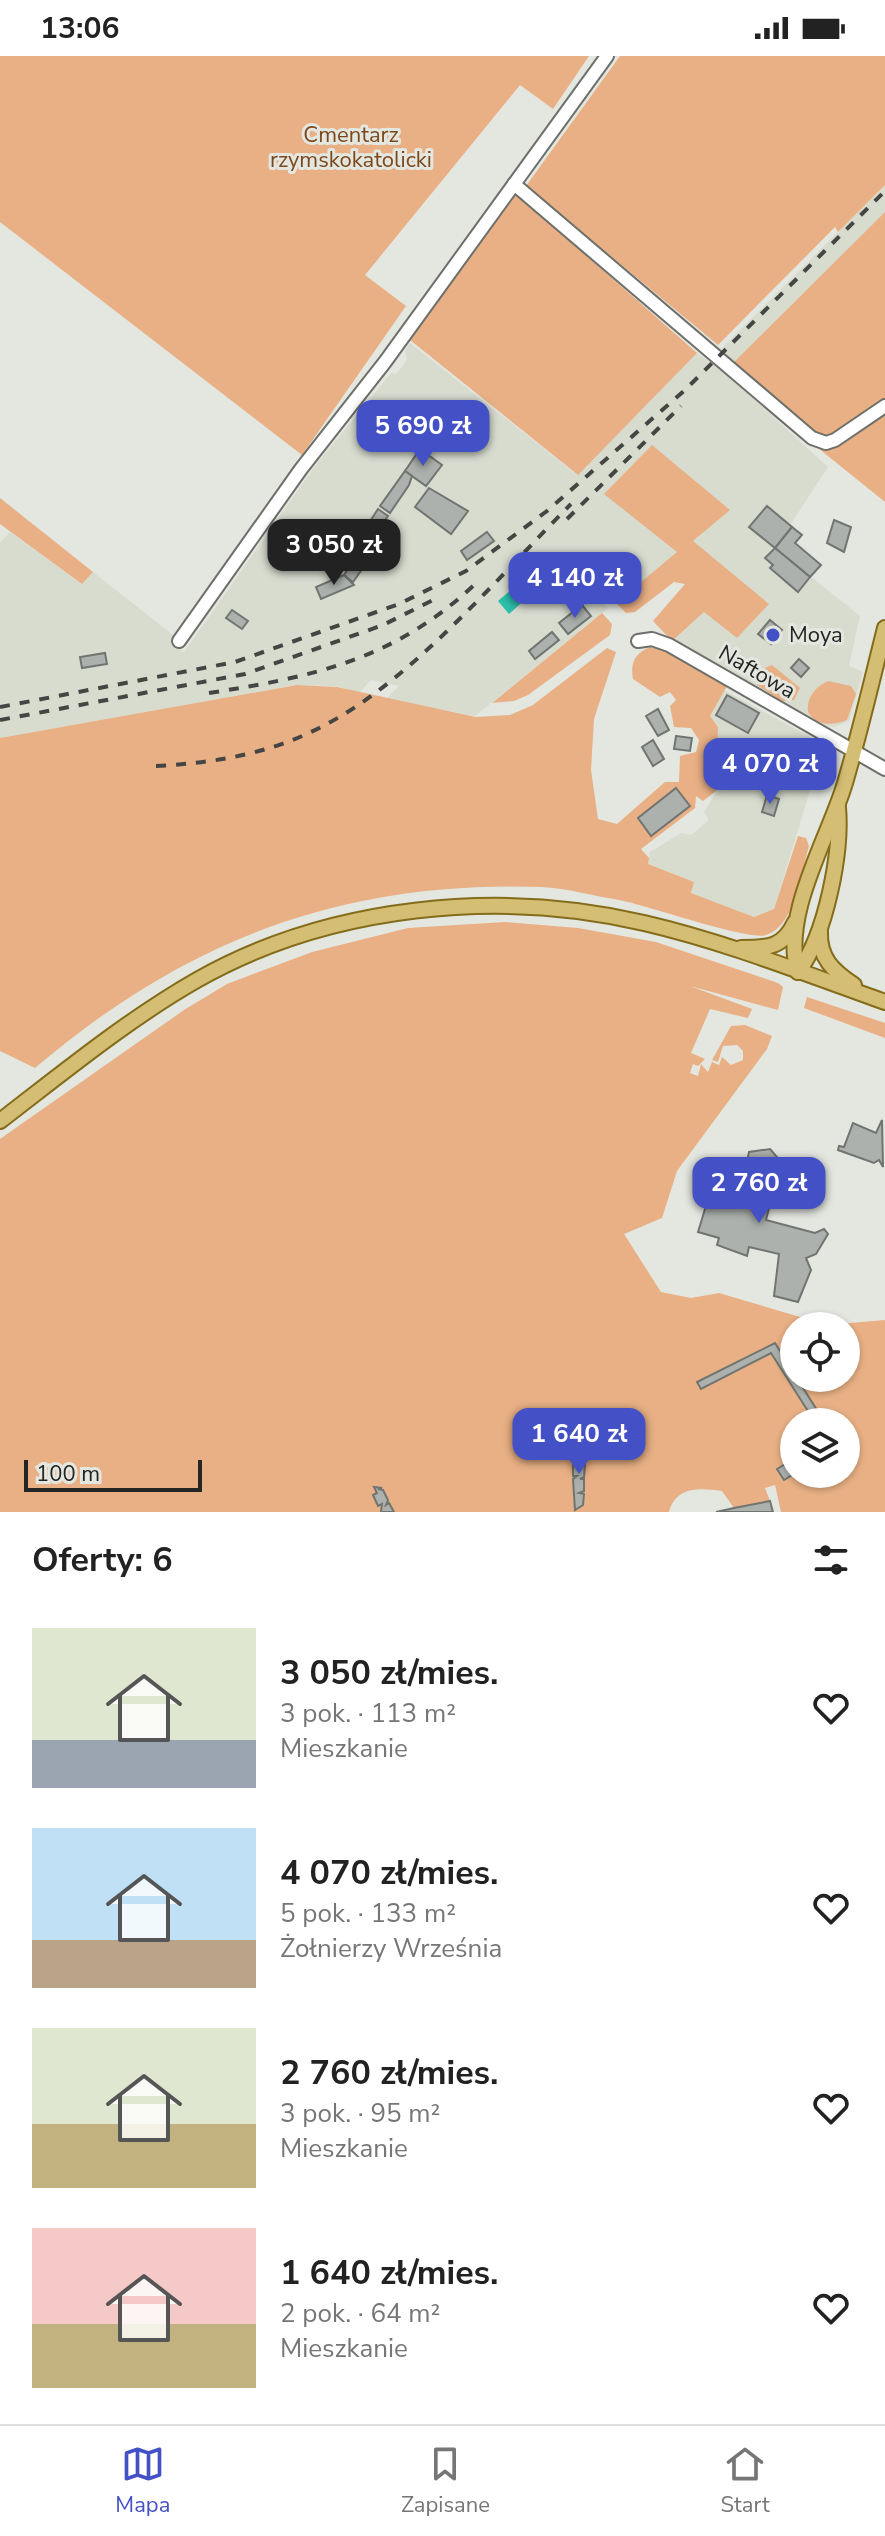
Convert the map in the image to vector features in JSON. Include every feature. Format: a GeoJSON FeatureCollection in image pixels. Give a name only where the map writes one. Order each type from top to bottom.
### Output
{"type":"FeatureCollection","features":[{"type":"Feature","properties":{"kind":"main road"},"geometry":{"type":"LineString","coordinates":[[798,972],[794,949],[802,907],[825,829],[838,807],[885,628]]}},
{"type":"Feature","properties":{"kind":"main road"},"geometry":{"type":"LineString","coordinates":[[798,972],[808,957],[821,923],[840,835],[838,807]]}},
{"type":"Feature","properties":{"kind":"main road"},"geometry":{"type":"LineString","coordinates":[[729,948],[778,945],[789,935],[802,907]]}},
{"type":"Feature","properties":{"kind":"main road"},"geometry":{"type":"LineString","coordinates":[[0,1121],[108,1038],[197,980],[279,943],[353,922],[447,908],[541,908],[635,921],[729,948],[881,1001]]}},
{"type":"Feature","properties":{"kind":"main road"},"geometry":{"type":"LineString","coordinates":[[821,923],[821,950],[828,964],[839,976],[881,1001]]}},
{"type":"Feature","properties":{"kind":"street"},"geometry":{"type":"LineString","coordinates":[[179,641],[318,445],[385,362],[607,56]]}},
{"type":"Feature","properties":{"kind":"street"},"geometry":{"type":"LineString","coordinates":[[514,184],[812,438],[826,443],[835,440],[885,406]]}},
{"type":"Feature","properties":{"kind":"street","name":"Naftowa"},"geometry":{"type":"LineString","coordinates":[[638,641],[652,639],[669,645],[885,769]]}},
{"type":"Feature","properties":{"kind":"shaded area"},"geometry":{"type":"Polygon","coordinates":[[[885,185],[885,212],[733,364],[720,350],[885,185]]]}},
{"type":"Feature","properties":{"kind":"shaded area"},"geometry":{"type":"Polygon","coordinates":[[[410,343],[577,475],[697,353],[724,372],[828,467],[775,548],[860,616],[849,666],[863,672],[849,721],[834,727],[824,725],[672,641],[704,612],[692,541],[616,603],[612,599],[605,605],[608,608],[475,716],[386,699],[399,686],[371,680],[359,693],[336,686],[296,685],[0,738],[0,543],[10,532],[82,584],[93,572],[173,635],[171,643],[184,652],[315,466],[391,373],[396,374],[407,360],[405,351],[410,343]]]}},
{"type":"Feature","properties":{"kind":"shaded area"},"geometry":{"type":"Polygon","coordinates":[[[527,576],[538,588],[509,614],[498,601],[527,576]]]}},
{"type":"Feature","properties":{"kind":"shaded area"},"geometry":{"type":"Polygon","coordinates":[[[724,690],[812,738],[818,764],[774,909],[753,917],[691,893],[694,882],[648,864],[650,852],[681,833],[691,835],[709,820],[704,812],[716,792],[718,727],[710,716],[724,690]]]}},
{"type":"Feature","properties":{"kind":"green space","name":"Cmentarz rzymskokatolicki"},"geometry":{"type":"Polygon","coordinates":[[[0,56],[589,56],[553,109],[520,85],[365,275],[406,306],[302,455],[0,222],[0,56]]]}},
{"type":"Feature","properties":{"kind":"green space"},"geometry":{"type":"Polygon","coordinates":[[[620,56],[885,56],[885,185],[838,232],[835,227],[718,345],[526,186],[620,56]]]}},
{"type":"Feature","properties":{"kind":"green space"},"geometry":{"type":"Polygon","coordinates":[[[513,191],[697,353],[578,475],[410,340],[513,191]]]}},
{"type":"Feature","properties":{"kind":"green space"},"geometry":{"type":"Polygon","coordinates":[[[885,212],[885,502],[724,372],[885,212]]]}},
{"type":"Feature","properties":{"kind":"green space"},"geometry":{"type":"Polygon","coordinates":[[[652,445],[730,510],[693,541],[769,604],[737,638],[704,612],[672,641],[653,621],[685,584],[674,582],[635,612],[626,613],[616,603],[677,552],[604,494],[652,445]]]}},
{"type":"Feature","properties":{"kind":"green space"},"geometry":{"type":"Polygon","coordinates":[[[0,498],[93,572],[82,584],[0,524],[0,498]]]}},
{"type":"Feature","properties":{"kind":"green space"},"geometry":{"type":"Polygon","coordinates":[[[602,613],[612,624],[610,635],[528,695],[514,701],[492,703],[602,613]]]}},
{"type":"Feature","properties":{"kind":"green space"},"geometry":{"type":"Polygon","coordinates":[[[650,647],[661,649],[727,686],[710,716],[718,727],[716,791],[703,801],[696,796],[695,808],[641,849],[649,858],[648,864],[694,882],[691,893],[754,917],[774,909],[798,836],[806,838],[809,846],[796,897],[791,910],[776,929],[766,935],[739,933],[633,903],[541,887],[469,888],[400,894],[333,907],[270,927],[209,953],[150,985],[92,1023],[35,1068],[0,1051],[0,738],[297,685],[337,687],[476,717],[510,715],[533,705],[607,648],[616,652],[594,719],[591,770],[598,819],[617,824],[665,782],[679,782],[680,756],[696,752],[699,740],[691,728],[674,727],[670,706],[676,700],[670,692],[660,697],[633,679],[635,659],[650,647]]]}},
{"type":"Feature","properties":{"kind":"green space"},"geometry":{"type":"Polygon","coordinates":[[[772,665],[800,688],[794,700],[781,701],[757,685],[758,671],[772,665]]]}},
{"type":"Feature","properties":{"kind":"green space"},"geometry":{"type":"Polygon","coordinates":[[[828,681],[851,686],[856,694],[847,720],[825,724],[808,712],[813,693],[828,681]]]}},
{"type":"Feature","properties":{"kind":"green space"},"geometry":{"type":"Polygon","coordinates":[[[505,922],[578,928],[656,942],[783,987],[778,1010],[690,986],[752,1009],[748,1018],[710,1009],[691,1053],[705,1059],[698,1066],[693,1064],[690,1073],[698,1076],[701,1064],[708,1072],[712,1062],[719,1065],[722,1057],[731,1065],[743,1060],[743,1051],[737,1045],[723,1046],[718,1062],[712,1060],[731,1026],[745,1025],[772,1036],[767,1049],[677,1171],[662,1218],[624,1234],[661,1292],[691,1298],[719,1293],[783,1312],[780,1312],[780,1392],[860,1392],[860,1322],[885,1320],[885,1512],[781,1512],[775,1485],[765,1488],[770,1501],[734,1508],[722,1491],[690,1491],[677,1497],[669,1512],[0,1512],[0,1139],[184,1010],[227,984],[312,952],[408,928],[505,922]]]}},
{"type":"Feature","properties":{"kind":"green space"},"geometry":{"type":"Polygon","coordinates":[[[807,997],[885,1023],[885,1038],[804,1008],[807,997]]]}},
{"type":"Feature","properties":{"kind":"building"},"geometry":{"type":"Polygon","coordinates":[[[420,449],[442,465],[426,486],[405,471],[420,449]]]}},
{"type":"Feature","properties":{"kind":"building"},"geometry":{"type":"Polygon","coordinates":[[[405,471],[412,476],[409,485],[390,513],[380,506],[405,471]]]}},
{"type":"Feature","properties":{"kind":"building"},"geometry":{"type":"Polygon","coordinates":[[[429,488],[468,511],[451,534],[415,507],[429,488]]]}},
{"type":"Feature","properties":{"kind":"building"},"geometry":{"type":"Polygon","coordinates":[[[767,506],[792,527],[775,548],[749,527],[767,506]]]}},
{"type":"Feature","properties":{"kind":"building"},"geometry":{"type":"Polygon","coordinates":[[[378,509],[388,516],[374,535],[365,529],[378,509]]]}},
{"type":"Feature","properties":{"kind":"building"},"geometry":{"type":"Polygon","coordinates":[[[834,520],[851,527],[844,552],[827,543],[834,520]]]}},
{"type":"Feature","properties":{"kind":"building"},"geometry":{"type":"Polygon","coordinates":[[[792,527],[802,535],[795,543],[821,565],[810,577],[775,548],[792,527]]]}},
{"type":"Feature","properties":{"kind":"building"},"geometry":{"type":"Polygon","coordinates":[[[487,532],[494,541],[467,560],[461,551],[487,532]]]}},
{"type":"Feature","properties":{"kind":"building"},"geometry":{"type":"Polygon","coordinates":[[[363,548],[372,555],[353,582],[344,575],[363,548]]]}},
{"type":"Feature","properties":{"kind":"building"},"geometry":{"type":"Polygon","coordinates":[[[775,548],[810,577],[798,592],[770,568],[773,565],[765,558],[775,548]]]}},
{"type":"Feature","properties":{"kind":"building"},"geometry":{"type":"Polygon","coordinates":[[[344,575],[354,585],[321,599],[316,587],[344,575]]]}},
{"type":"Feature","properties":{"kind":"building"},"geometry":{"type":"Polygon","coordinates":[[[582,605],[591,616],[568,634],[559,623],[582,605]]]}},
{"type":"Feature","properties":{"kind":"building"},"geometry":{"type":"Polygon","coordinates":[[[232,610],[248,621],[242,629],[226,618],[232,610]]]}},
{"type":"Feature","properties":{"kind":"building"},"geometry":{"type":"Polygon","coordinates":[[[770,620],[782,630],[771,644],[758,634],[770,620]]]}},
{"type":"Feature","properties":{"kind":"building"},"geometry":{"type":"Polygon","coordinates":[[[552,632],[559,640],[535,659],[529,651],[552,632]]]}},
{"type":"Feature","properties":{"kind":"building"},"geometry":{"type":"Polygon","coordinates":[[[105,653],[107,664],[82,668],[80,657],[105,653]]]}},
{"type":"Feature","properties":{"kind":"building"},"geometry":{"type":"Polygon","coordinates":[[[799,659],[809,668],[801,677],[791,668],[799,659]]]}},
{"type":"Feature","properties":{"kind":"building"},"geometry":{"type":"Polygon","coordinates":[[[727,695],[759,713],[748,733],[716,715],[727,695]]]}},
{"type":"Feature","properties":{"kind":"building"},"geometry":{"type":"Polygon","coordinates":[[[658,709],[669,730],[658,736],[646,716],[658,709]]]}},
{"type":"Feature","properties":{"kind":"building"},"geometry":{"type":"Polygon","coordinates":[[[676,736],[692,738],[690,751],[674,749],[676,736]]]}},
{"type":"Feature","properties":{"kind":"building"},"geometry":{"type":"Polygon","coordinates":[[[653,740],[664,759],[653,766],[642,747],[653,740]]]}},
{"type":"Feature","properties":{"kind":"building"},"geometry":{"type":"Polygon","coordinates":[[[676,788],[690,806],[651,836],[638,818],[676,788]]]}},
{"type":"Feature","properties":{"kind":"building"},"geometry":{"type":"Polygon","coordinates":[[[767,795],[779,799],[774,816],[762,812],[767,795]]]}},
{"type":"Feature","properties":{"kind":"building"},"geometry":{"type":"Polygon","coordinates":[[[882,1120],[883,1167],[879,1160],[874,1163],[838,1150],[839,1146],[844,1147],[853,1123],[876,1133],[882,1120]]]}},
{"type":"Feature","properties":{"kind":"building"},"geometry":{"type":"Polygon","coordinates":[[[770,1149],[777,1157],[769,1163],[766,1175],[773,1181],[764,1181],[758,1203],[769,1208],[766,1220],[815,1233],[824,1229],[828,1234],[816,1254],[806,1258],[811,1270],[798,1302],[774,1296],[779,1254],[749,1247],[747,1256],[717,1245],[719,1238],[698,1232],[712,1186],[729,1168],[738,1170],[741,1161],[747,1162],[749,1152],[770,1149]]]}},
{"type":"Feature","properties":{"kind":"building"},"geometry":{"type":"Polygon","coordinates":[[[775,1343],[780,1351],[780,1367],[771,1353],[701,1389],[697,1382],[775,1343]]]}},
{"type":"Feature","properties":{"kind":"building"},"geometry":{"type":"Polygon","coordinates":[[[796,1392],[806,1392],[816,1408],[806,1408],[796,1392]]]}},
{"type":"Feature","properties":{"kind":"building"},"geometry":{"type":"Polygon","coordinates":[[[582,1444],[585,1462],[580,1462],[585,1465],[584,1477],[580,1479],[584,1479],[584,1491],[579,1493],[584,1494],[583,1505],[575,1510],[573,1479],[577,1476],[573,1476],[573,1465],[578,1462],[573,1462],[574,1450],[578,1451],[575,1447],[582,1444]]]}},
{"type":"Feature","properties":{"kind":"building"},"geometry":{"type":"Polygon","coordinates":[[[374,1487],[382,1488],[378,1489],[383,1490],[388,1500],[386,1505],[389,1503],[394,1512],[381,1512],[382,1504],[378,1506],[373,1495],[377,1493],[374,1487]]]}},
{"type":"Feature","properties":{"kind":"building"},"geometry":{"type":"Polygon","coordinates":[[[770,1501],[773,1512],[716,1512],[734,1508],[770,1501]]]}},
{"type":"Feature","properties":{"kind":"railway"},"geometry":{"type":"LineString","coordinates":[[0,707],[235,662],[399,604],[466,571],[547,511],[685,390],[885,191]]}},
{"type":"Feature","properties":{"kind":"railway"},"geometry":{"type":"LineString","coordinates":[[567,519],[681,406]]}},
{"type":"Feature","properties":{"kind":"railway"},"geometry":{"type":"LineString","coordinates":[[156,766],[220,759],[261,750],[321,727],[355,707],[421,656],[453,626],[571,504]]}},
{"type":"Feature","properties":{"kind":"railway"},"geometry":{"type":"LineString","coordinates":[[209,693],[317,672],[382,648],[444,611],[474,585]]}},
{"type":"Feature","properties":{"kind":"railway"},"geometry":{"type":"LineString","coordinates":[[0,720],[245,674],[383,625],[433,600]]}},
{"type":"Feature","properties":{"kind":"place","name":"Moya"},"geometry":{"type":"Point","coordinates":[773,635]}}]}
